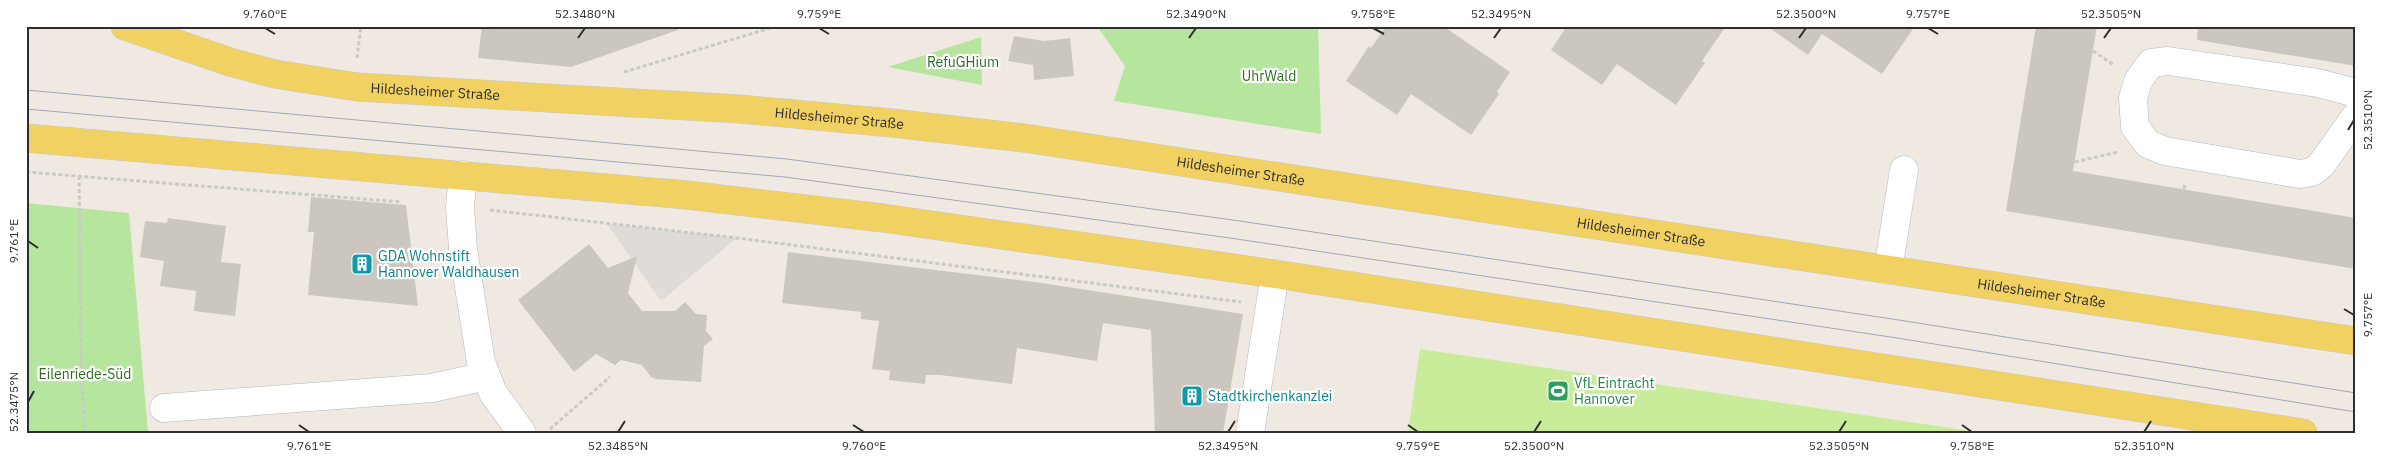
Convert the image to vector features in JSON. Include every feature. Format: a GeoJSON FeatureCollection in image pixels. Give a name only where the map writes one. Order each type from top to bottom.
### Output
{"type":"FeatureCollection","features":[{"type":"Feature","properties":{"kind":"main road","name":"Hildesheimer Straße"},"geometry":{"type":"LineString","coordinates":[[125,26],[230,62],[276,74],[332,84],[398,91],[740,109],[892,123],[1024,138],[2356,341]]}},
{"type":"Feature","properties":{"kind":"main road"},"geometry":{"type":"LineString","coordinates":[[26,138],[688,194],[883,218],[1275,274],[2303,433]]}},
{"type":"Feature","properties":{"kind":"street"},"geometry":{"type":"LineString","coordinates":[[2356,93],[2318,83],[2168,61],[2151,63],[2138,81],[2133,98],[2135,127],[2148,144],[2165,151],[2300,174],[2312,172],[2320,165],[2356,116]]}},
{"type":"Feature","properties":{"kind":"street"},"geometry":{"type":"LineString","coordinates":[[1888,270],[1904,170]]}},
{"type":"Feature","properties":{"kind":"street"},"geometry":{"type":"LineString","coordinates":[[463,175],[460,207],[463,249],[478,348],[486,376],[502,408],[522,433]]}},
{"type":"Feature","properties":{"kind":"street"},"geometry":{"type":"LineString","coordinates":[[1250,433],[1275,274]]}},
{"type":"Feature","properties":{"kind":"street"},"geometry":{"type":"LineString","coordinates":[[164,408],[432,388],[486,376]]}},
{"type":"Feature","properties":{"kind":"path"},"geometry":{"type":"LineString","coordinates":[[357,61],[362,26]]}},
{"type":"Feature","properties":{"kind":"path"},"geometry":{"type":"LineString","coordinates":[[619,73],[777,26]]}},
{"type":"Feature","properties":{"kind":"path"},"geometry":{"type":"LineString","coordinates":[[2075,162],[2148,144]]}},
{"type":"Feature","properties":{"kind":"path"},"geometry":{"type":"LineString","coordinates":[[26,172],[412,203]]}},
{"type":"Feature","properties":{"kind":"path"},"geometry":{"type":"LineString","coordinates":[[79,176],[81,371],[85,433]]}},
{"type":"Feature","properties":{"kind":"path"},"geometry":{"type":"LineString","coordinates":[[460,207],[747,239],[1270,307]]}},
{"type":"Feature","properties":{"kind":"path"},"geometry":{"type":"LineString","coordinates":[[545,433],[610,377]]}},
{"type":"Feature","properties":{"kind":"green space","name":"UhrWald"},"geometry":{"type":"Polygon","coordinates":[[[1097,26],[1318,26],[1321,134],[1114,101],[1125,66],[1097,26]]]}},
{"type":"Feature","properties":{"kind":"green space","name":"RefuGHium"},"geometry":{"type":"Polygon","coordinates":[[[981,37],[982,85],[888,67],[981,37]]]}},
{"type":"Feature","properties":{"kind":"green space","name":"Eilenriede-Süd"},"geometry":{"type":"Polygon","coordinates":[[[26,203],[129,213],[148,433],[26,433],[26,203]]]}},
{"type":"Feature","properties":{"kind":"green space","name":"VfL Eintracht Hannover"},"geometry":{"type":"Polygon","coordinates":[[[1420,349],[1984,433],[1408,433],[1420,349]]]}},
{"type":"Feature","properties":{"kind":"shaded area"},"geometry":{"type":"Polygon","coordinates":[[[607,224],[737,238],[661,301],[607,224]]]}},
{"type":"Feature","properties":{"kind":"building"},"geometry":{"type":"Polygon","coordinates":[[[482,26],[677,26],[678,30],[571,67],[478,58],[482,26]]]}},
{"type":"Feature","properties":{"kind":"building"},"geometry":{"type":"Polygon","coordinates":[[[1386,26],[1443,26],[1510,72],[1497,92],[1499,94],[1471,135],[1411,94],[1397,115],[1346,81],[1369,46],[1371,48],[1386,26]]]}},
{"type":"Feature","properties":{"kind":"building"},"geometry":{"type":"Polygon","coordinates":[[[1567,26],[1726,26],[1702,61],[1705,63],[1676,105],[1617,64],[1602,85],[1551,50],[1567,26]]]}},
{"type":"Feature","properties":{"kind":"building"},"geometry":{"type":"Polygon","coordinates":[[[1767,26],[1915,26],[1882,74],[1822,34],[1808,55],[1767,26]]]}},
{"type":"Feature","properties":{"kind":"building"},"geometry":{"type":"Polygon","coordinates":[[[2036,26],[2097,26],[2073,171],[2356,218],[2356,269],[2006,211],[2036,26]]]}},
{"type":"Feature","properties":{"kind":"building"},"geometry":{"type":"Polygon","coordinates":[[[2198,26],[2356,26],[2356,66],[2197,40],[2198,26]]]}},
{"type":"Feature","properties":{"kind":"building"},"geometry":{"type":"Polygon","coordinates":[[[1014,36],[1044,41],[1070,38],[1074,76],[1034,80],[1033,65],[1008,61],[1014,36]]]}},
{"type":"Feature","properties":{"kind":"building","name":"GDA Wohnstift Hannover Waldhausen"},"geometry":{"type":"Polygon","coordinates":[[[311,197],[406,205],[418,306],[308,295],[314,232],[308,232],[311,197]]]}},
{"type":"Feature","properties":{"kind":"building"},"geometry":{"type":"Polygon","coordinates":[[[168,218],[226,226],[221,262],[241,264],[235,316],[194,311],[196,291],[160,286],[164,261],[140,257],[145,221],[167,223],[168,218]]]}},
{"type":"Feature","properties":{"kind":"building"},"geometry":{"type":"Polygon","coordinates":[[[589,244],[608,268],[637,256],[628,293],[642,311],[675,311],[685,302],[696,314],[707,315],[706,331],[713,339],[704,346],[701,382],[656,379],[651,377],[642,365],[621,360],[615,365],[596,354],[574,372],[518,300],[589,244]]]}},
{"type":"Feature","properties":{"kind":"building"},"geometry":{"type":"Polygon","coordinates":[[[788,252],[1042,283],[1243,314],[1223,433],[1155,433],[1151,330],[1103,323],[1097,361],[1017,348],[1012,384],[940,375],[926,375],[925,384],[889,380],[890,371],[872,369],[879,321],[861,319],[861,312],[782,303],[788,252]]]}},
{"type":"Feature","properties":{"kind":"tram line"},"geometry":{"type":"LineString","coordinates":[[26,90],[787,159],[1233,220],[1899,320],[2356,393]]}},
{"type":"Feature","properties":{"kind":"tram line"},"geometry":{"type":"LineString","coordinates":[[26,109],[785,177],[1230,238],[1897,338],[2356,412]]}},
{"type":"Feature","properties":{"kind":"place","name":"GDA Wohnstift Hannover Waldhausen"},"geometry":{"type":"Point","coordinates":[362,264]}},
{"type":"Feature","properties":{"kind":"place","name":"VfL Eintracht Hannover"},"geometry":{"type":"Point","coordinates":[1558,391]}},
{"type":"Feature","properties":{"kind":"place","name":"Stadtkirchenkanzlei"},"geometry":{"type":"Point","coordinates":[1192,396]}}]}
